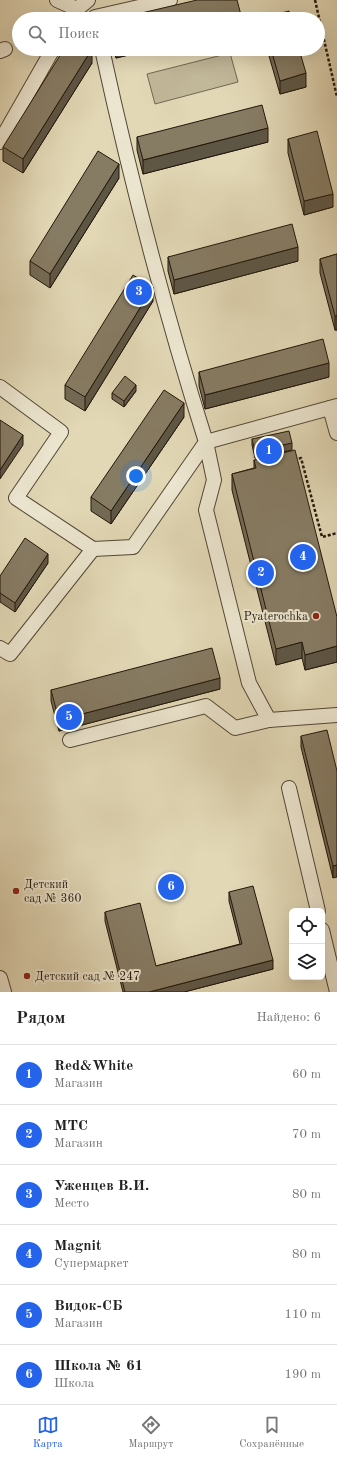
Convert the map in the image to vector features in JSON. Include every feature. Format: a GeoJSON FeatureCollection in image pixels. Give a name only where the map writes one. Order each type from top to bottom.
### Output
{"type":"FeatureCollection","features":[{"type":"Feature","properties":{"kind":"lane"},"geometry":{"type":"LineString","coordinates":[[57,0],[78,9]]}},
{"type":"Feature","properties":{"kind":"lane"},"geometry":{"type":"LineString","coordinates":[[92,0],[94,12]]}},
{"type":"Feature","properties":{"kind":"lane"},"geometry":{"type":"LineString","coordinates":[[120,12],[170,0]]}},
{"type":"Feature","properties":{"kind":"lane"},"geometry":{"type":"LineString","coordinates":[[0,142],[49,56]]}},
{"type":"Feature","properties":{"kind":"lane"},"geometry":{"type":"LineString","coordinates":[[104,56],[121,137],[152,259],[180,362],[206,442],[214,480],[206,510],[249,684],[269,720]]}},
{"type":"Feature","properties":{"kind":"lane"},"geometry":{"type":"LineString","coordinates":[[0,387],[61,432],[16,498],[93,549],[133,547],[206,442],[334,407],[337,434]]}},
{"type":"Feature","properties":{"kind":"lane"},"geometry":{"type":"LineString","coordinates":[[0,648],[10,654],[93,549]]}},
{"type":"Feature","properties":{"kind":"lane"},"geometry":{"type":"LineString","coordinates":[[70,740],[206,706],[235,728],[269,720],[337,715]]}},
{"type":"Feature","properties":{"kind":"lane"},"geometry":{"type":"LineString","coordinates":[[288,788],[317,908]]}},
{"type":"Feature","properties":{"kind":"lane"},"geometry":{"type":"LineString","coordinates":[[325,942],[337,992]]}},
{"type":"Feature","properties":{"kind":"lane"},"geometry":{"type":"LineString","coordinates":[[0,978],[4,992]]}},
{"type":"Feature","properties":{"kind":"path"},"geometry":{"type":"LineString","coordinates":[[315,0],[318,12]]}},
{"type":"Feature","properties":{"kind":"path"},"geometry":{"type":"LineString","coordinates":[[325,44],[337,97]]}},
{"type":"Feature","properties":{"kind":"path"},"geometry":{"type":"LineString","coordinates":[[286,462],[301,458],[322,537],[337,533]]}},
{"type":"Feature","properties":{"kind":"shaded area"},"geometry":{"type":"Polygon","coordinates":[[[218,56],[231,56],[238,82],[155,104],[147,74],[218,56]]]}},
{"type":"Feature","properties":{"kind":"building"},"geometry":{"type":"Polygon","coordinates":[[[197,0],[237,0],[240,12],[146,12],[197,0]]]}},
{"type":"Feature","properties":{"kind":"building"},"geometry":{"type":"Polygon","coordinates":[[[60,56],[88,56],[23,159],[3,147],[60,56]]]}},
{"type":"Feature","properties":{"kind":"building"},"geometry":{"type":"Polygon","coordinates":[[[273,56],[301,56],[306,73],[280,81],[273,56]]]}},
{"type":"Feature","properties":{"kind":"building"},"geometry":{"type":"Polygon","coordinates":[[[262,105],[268,128],[143,160],[137,137],[262,105]]]}},
{"type":"Feature","properties":{"kind":"building"},"geometry":{"type":"Polygon","coordinates":[[[317,131],[333,194],[304,201],[288,139],[317,131]]]}},
{"type":"Feature","properties":{"kind":"building"},"geometry":{"type":"Polygon","coordinates":[[[98,151],[119,164],[50,274],[30,261],[98,151]]]}},
{"type":"Feature","properties":{"kind":"building"},"geometry":{"type":"Polygon","coordinates":[[[292,224],[298,247],[174,280],[168,257],[292,224]]]}},
{"type":"Feature","properties":{"kind":"building"},"geometry":{"type":"Polygon","coordinates":[[[337,254],[337,316],[335,316],[320,259],[337,254]]]}},
{"type":"Feature","properties":{"kind":"building"},"geometry":{"type":"Polygon","coordinates":[[[133,275],[153,287],[85,397],[65,385],[133,275]]]}},
{"type":"Feature","properties":{"kind":"building"},"geometry":{"type":"Polygon","coordinates":[[[323,339],[329,363],[205,395],[199,372],[323,339]]]}},
{"type":"Feature","properties":{"kind":"building"},"geometry":{"type":"Polygon","coordinates":[[[125,376],[136,385],[124,401],[112,393],[125,376]]]}},
{"type":"Feature","properties":{"kind":"building"},"geometry":{"type":"Polygon","coordinates":[[[164,390],[184,403],[111,511],[91,497],[164,390]]]}},
{"type":"Feature","properties":{"kind":"building"},"geometry":{"type":"Polygon","coordinates":[[[0,420],[23,435],[0,470],[0,420]]]}},
{"type":"Feature","properties":{"kind":"building"},"geometry":{"type":"Polygon","coordinates":[[[289,431],[292,443],[255,451],[252,439],[289,431]]]}},
{"type":"Feature","properties":{"kind":"building"},"geometry":{"type":"Polygon","coordinates":[[[295,450],[337,617],[337,646],[305,655],[302,642],[276,649],[232,474],[256,468],[254,460],[295,450]]]}},
{"type":"Feature","properties":{"kind":"building"},"geometry":{"type":"Polygon","coordinates":[[[25,538],[48,554],[15,603],[0,593],[0,576],[25,538]]]}},
{"type":"Feature","properties":{"kind":"building"},"geometry":{"type":"Polygon","coordinates":[[[212,648],[220,678],[59,720],[51,690],[212,648]]]}},
{"type":"Feature","properties":{"kind":"building"},"geometry":{"type":"Polygon","coordinates":[[[327,730],[337,771],[337,865],[333,866],[301,736],[327,730]]]}},
{"type":"Feature","properties":{"kind":"building"},"geometry":{"type":"Polygon","coordinates":[[[253,886],[273,960],[149,992],[125,992],[105,912],[140,903],[156,966],[242,944],[229,892],[253,886]]]}},
{"type":"Feature","properties":{"kind":"place","name":"Уженцев В.И."},"geometry":{"type":"Point","coordinates":[139,292]}},
{"type":"Feature","properties":{"kind":"place","name":"Red&White"},"geometry":{"type":"Point","coordinates":[269,451]}},
{"type":"Feature","properties":{"kind":"place","name":"Magnit"},"geometry":{"type":"Point","coordinates":[303,557]}},
{"type":"Feature","properties":{"kind":"place","name":"МТС"},"geometry":{"type":"Point","coordinates":[261,573]}},
{"type":"Feature","properties":{"kind":"place","name":"Pyaterochka"},"geometry":{"type":"Point","coordinates":[316,616]}},
{"type":"Feature","properties":{"kind":"place","name":"Видок-СБ"},"geometry":{"type":"Point","coordinates":[69,717]}},
{"type":"Feature","properties":{"kind":"place","name":"Школа № 61"},"geometry":{"type":"Point","coordinates":[171,887]}},
{"type":"Feature","properties":{"kind":"place","name":"Детский сад № 360"},"geometry":{"type":"Point","coordinates":[16,891]}},
{"type":"Feature","properties":{"kind":"place","name":"Детский сад № 247"},"geometry":{"type":"Point","coordinates":[27,976]}}]}
